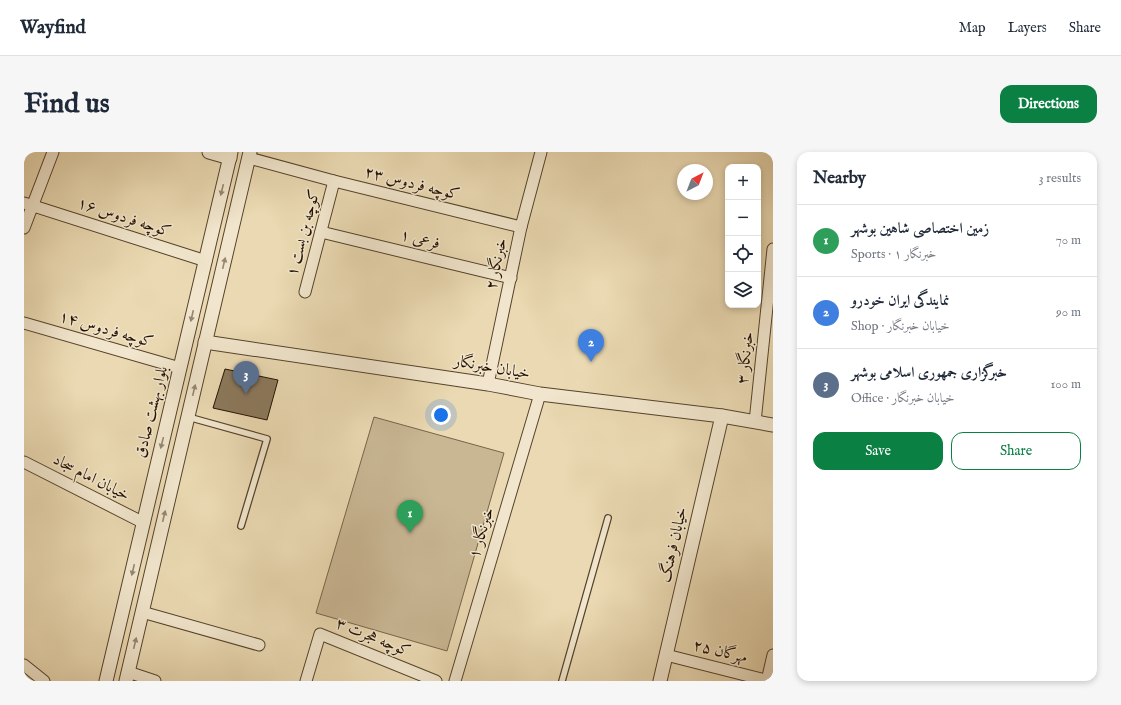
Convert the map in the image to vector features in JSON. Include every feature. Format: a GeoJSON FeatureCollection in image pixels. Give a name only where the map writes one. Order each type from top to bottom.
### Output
{"type":"FeatureCollection","features":[{"type":"Feature","properties":{"kind":"street"},"geometry":{"type":"LineString","coordinates":[[24,228],[28,205],[53,152]]}},
{"type":"Feature","properties":{"kind":"street"},"geometry":{"type":"LineString","coordinates":[[209,152],[231,155]]}},
{"type":"Feature","properties":{"kind":"street","name":"خبرنگار ۲"},"geometry":{"type":"LineString","coordinates":[[488,384],[521,227],[541,152]]}},
{"type":"Feature","properties":{"kind":"street","name":"بلوار بهشت صادق"},"geometry":{"type":"LineString","coordinates":[[106,681],[144,523],[156,465],[231,155]]}},
{"type":"Feature","properties":{"kind":"street"},"geometry":{"type":"LineString","coordinates":[[155,681],[127,677],[249,155]]}},
{"type":"Feature","properties":{"kind":"street","name":"کوچه فردوس ۲۳"},"geometry":{"type":"LineString","coordinates":[[249,155],[334,181],[521,227]]}},
{"type":"Feature","properties":{"kind":"street","name":"کوچه بن بست ۱"},"geometry":{"type":"LineString","coordinates":[[305,292],[322,232],[334,181]]}},
{"type":"Feature","properties":{"kind":"street","name":"کوچه فردوس ۱۶"},"geometry":{"type":"LineString","coordinates":[[28,205],[206,261]]}},
{"type":"Feature","properties":{"kind":"street","name":"فرعی ۱"},"geometry":{"type":"LineString","coordinates":[[322,232],[510,278]]}},
{"type":"Feature","properties":{"kind":"street","name":"خبرنگار ۳"},"geometry":{"type":"LineString","coordinates":[[755,422],[768,340],[773,256]]}},
{"type":"Feature","properties":{"kind":"street","name":"کوچه فردوس ۱۴"},"geometry":{"type":"LineString","coordinates":[[24,323],[180,368]]}},
{"type":"Feature","properties":{"kind":"street","name":"خیابان خبرنگار"},"geometry":{"type":"LineString","coordinates":[[205,342],[488,384],[540,394],[722,416],[773,425]]}},
{"type":"Feature","properties":{"kind":"street","name":"خبرنگار ۱"},"geometry":{"type":"LineString","coordinates":[[455,681],[540,394]]}},
{"type":"Feature","properties":{"kind":"street","name":"خیابان فرهنگ"},"geometry":{"type":"LineString","coordinates":[[660,681],[722,416]]}},
{"type":"Feature","properties":{"kind":"street","name":"خیابان امام سجاد"},"geometry":{"type":"LineString","coordinates":[[24,462],[144,523]]}},
{"type":"Feature","properties":{"kind":"street"},"geometry":{"type":"LineString","coordinates":[[156,465],[175,470]]}},
{"type":"Feature","properties":{"kind":"street"},"geometry":{"type":"LineString","coordinates":[[142,612],[259,645]]}},
{"type":"Feature","properties":{"kind":"street","name":"کوچه هجرت ۳"},"geometry":{"type":"LineString","coordinates":[[306,681],[320,634],[436,681]]}},
{"type":"Feature","properties":{"kind":"street","name":"مهرگان ۲۵"},"geometry":{"type":"LineString","coordinates":[[666,655],[767,681]]}},
{"type":"Feature","properties":{"kind":"street"},"geometry":{"type":"LineString","coordinates":[[767,681],[773,655]]}},
{"type":"Feature","properties":{"kind":"street"},"geometry":{"type":"LineString","coordinates":[[24,665],[44,681]]}},
{"type":"Feature","properties":{"kind":"lane"},"geometry":{"type":"LineString","coordinates":[[187,416],[267,439],[241,526]]}},
{"type":"Feature","properties":{"kind":"lane"},"geometry":{"type":"LineString","coordinates":[[562,681],[608,518]]}},
{"type":"Feature","properties":{"kind":"shaded area"},"geometry":{"type":"Polygon","coordinates":[[[374,417],[504,453],[447,651],[316,613],[374,417]]]}},
{"type":"Feature","properties":{"kind":"building"},"geometry":{"type":"Polygon","coordinates":[[[225,369],[278,380],[267,420],[213,408],[225,369]]]}},
{"type":"Feature","properties":{"kind":"place","name":"نمایندگی ایران خودرو"},"geometry":{"type":"Point","coordinates":[591,362]}},
{"type":"Feature","properties":{"kind":"place","name":"خبرگزاری جمهوری اسلامی بوشهر"},"geometry":{"type":"Point","coordinates":[246,394]}},
{"type":"Feature","properties":{"kind":"place","name":"زمین اختصاصی شاهین بوشهر"},"geometry":{"type":"Point","coordinates":[410,533]}}]}
